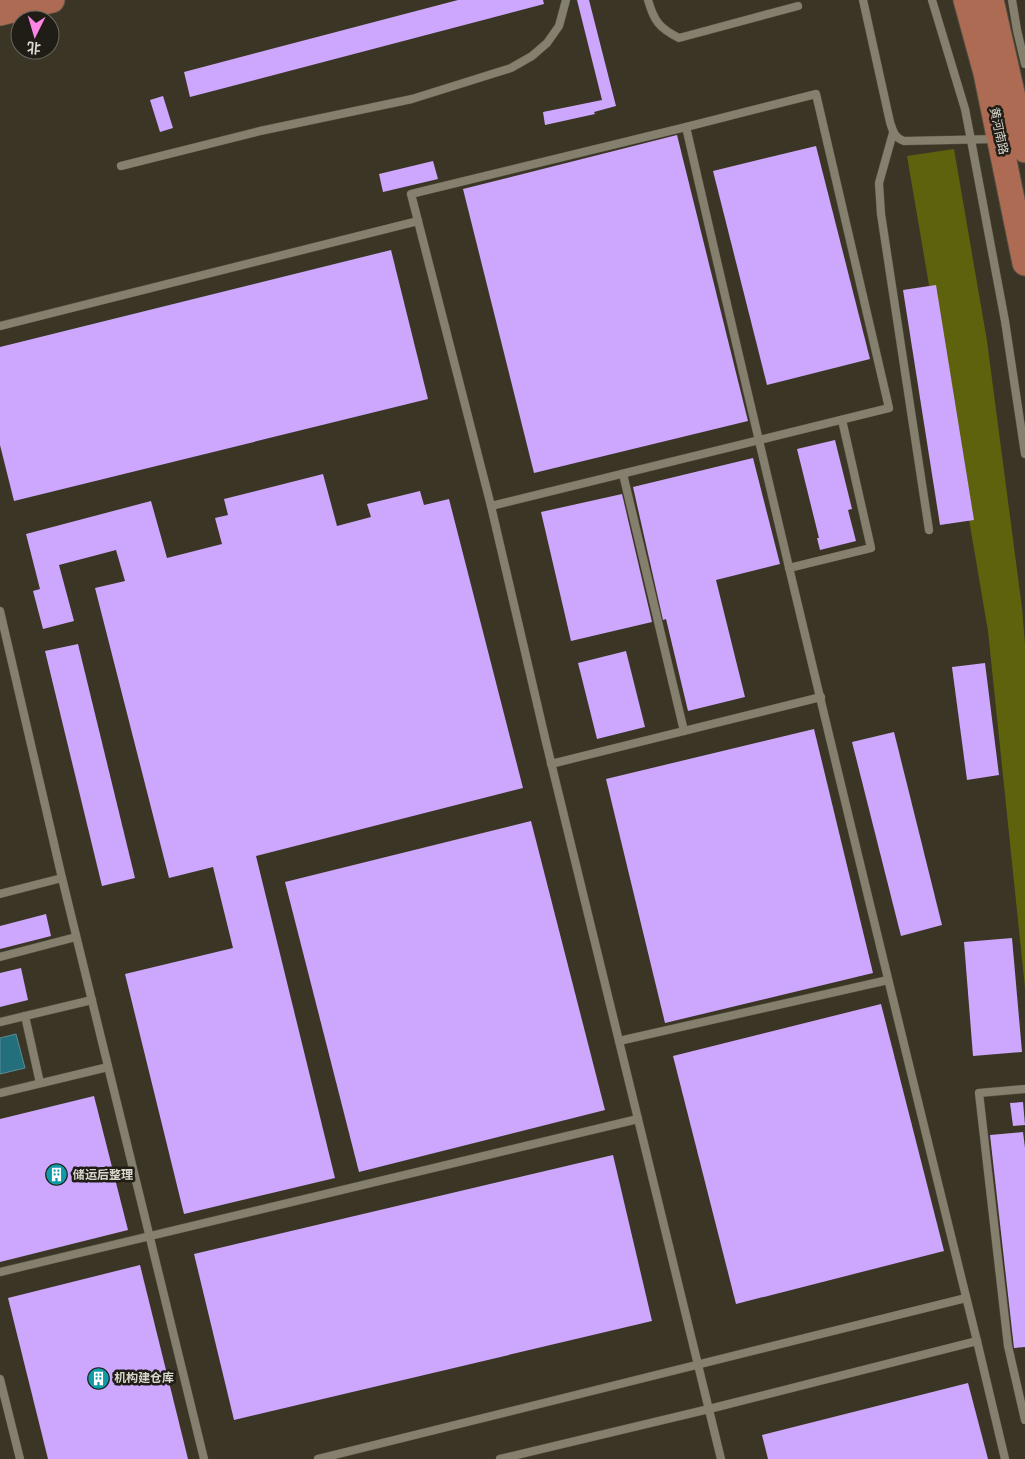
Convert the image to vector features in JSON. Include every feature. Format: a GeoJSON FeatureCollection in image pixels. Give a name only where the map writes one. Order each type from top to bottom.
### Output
{"type":"FeatureCollection","features":[{"type":"Feature","properties":{"kind":"main road"},"geometry":{"type":"LineString","coordinates":[[0,13],[52,0]]}},
{"type":"Feature","properties":{"kind":"main road","name":"黄河南路"},"geometry":{"type":"LineString","coordinates":[[966,0],[986,72],[1025,263]]}},
{"type":"Feature","properties":{"kind":"main road","name":"黄河南路"},"geometry":{"type":"LineString","coordinates":[[991,0],[1025,150]]}},
{"type":"Feature","properties":{"kind":"lane"},"geometry":{"type":"LineString","coordinates":[[121,166],[260,131],[412,99],[511,68],[532,56],[547,43],[559,26],[566,0]]}},
{"type":"Feature","properties":{"kind":"lane"},"geometry":{"type":"LineString","coordinates":[[648,0],[653,16],[659,26],[679,38],[798,6]]}},
{"type":"Feature","properties":{"kind":"lane"},"geometry":{"type":"LineString","coordinates":[[863,0],[893,133],[898,139],[904,141],[1001,139]]}},
{"type":"Feature","properties":{"kind":"lane"},"geometry":{"type":"LineString","coordinates":[[932,0],[965,109],[1006,321],[1025,454]]}},
{"type":"Feature","properties":{"kind":"lane"},"geometry":{"type":"LineString","coordinates":[[1012,0],[1025,64]]}},
{"type":"Feature","properties":{"kind":"lane"},"geometry":{"type":"LineString","coordinates":[[491,506],[890,408],[816,94],[411,194],[491,506],[721,1459]]}},
{"type":"Feature","properties":{"kind":"lane"},"geometry":{"type":"LineString","coordinates":[[686,126],[758,441],[1005,1459]]}},
{"type":"Feature","properties":{"kind":"lane"},"geometry":{"type":"LineString","coordinates":[[893,133],[879,183],[881,214],[929,530]]}},
{"type":"Feature","properties":{"kind":"lane"},"geometry":{"type":"LineString","coordinates":[[0,326],[418,221]]}},
{"type":"Feature","properties":{"kind":"lane"},"geometry":{"type":"LineString","coordinates":[[789,568],[871,548],[842,420]]}},
{"type":"Feature","properties":{"kind":"lane"},"geometry":{"type":"LineString","coordinates":[[623,474],[684,731]]}},
{"type":"Feature","properties":{"kind":"lane"},"geometry":{"type":"LineString","coordinates":[[0,611],[76,938],[204,1459]]}},
{"type":"Feature","properties":{"kind":"lane"},"geometry":{"type":"LineString","coordinates":[[552,764],[821,697]]}},
{"type":"Feature","properties":{"kind":"lane"},"geometry":{"type":"LineString","coordinates":[[0,894],[62,878]]}},
{"type":"Feature","properties":{"kind":"lane"},"geometry":{"type":"LineString","coordinates":[[0,957],[76,938]]}},
{"type":"Feature","properties":{"kind":"lane"},"geometry":{"type":"LineString","coordinates":[[619,1041],[888,980]]}},
{"type":"Feature","properties":{"kind":"lane"},"geometry":{"type":"LineString","coordinates":[[0,1022],[92,1000]]}},
{"type":"Feature","properties":{"kind":"lane"},"geometry":{"type":"LineString","coordinates":[[25,1016],[40,1084]]}},
{"type":"Feature","properties":{"kind":"lane"},"geometry":{"type":"LineString","coordinates":[[0,1093],[108,1067]]}},
{"type":"Feature","properties":{"kind":"lane"},"geometry":{"type":"LineString","coordinates":[[1025,1089],[979,1094],[1008,1346],[1025,1420]]}},
{"type":"Feature","properties":{"kind":"lane"},"geometry":{"type":"LineString","coordinates":[[0,1272],[638,1119]]}},
{"type":"Feature","properties":{"kind":"lane"},"geometry":{"type":"LineString","coordinates":[[318,1459],[966,1298]]}},
{"type":"Feature","properties":{"kind":"lane"},"geometry":{"type":"LineString","coordinates":[[500,1459],[709,1409],[977,1341]]}},
{"type":"Feature","properties":{"kind":"lane"},"geometry":{"type":"LineString","coordinates":[[0,1379],[20,1459]]}},
{"type":"Feature","properties":{"kind":"shaded area"},"geometry":{"type":"Polygon","coordinates":[[[954,149],[987,341],[1022,608],[1025,644],[1025,988],[988,631],[907,156],[954,149]]]}},
{"type":"Feature","properties":{"kind":"water"},"geometry":{"type":"Polygon","coordinates":[[[16,1034],[25,1068],[0,1074],[0,1038],[16,1034]]]}},
{"type":"Feature","properties":{"kind":"building"},"geometry":{"type":"Polygon","coordinates":[[[458,0],[543,0],[544,4],[190,97],[184,72],[458,0]]]}},
{"type":"Feature","properties":{"kind":"building"},"geometry":{"type":"Polygon","coordinates":[[[577,0],[589,0],[616,106],[594,112],[595,114],[545,125],[543,112],[602,100],[577,0]]]}},
{"type":"Feature","properties":{"kind":"building"},"geometry":{"type":"Polygon","coordinates":[[[163,96],[173,128],[160,132],[150,100],[163,96]]]}},
{"type":"Feature","properties":{"kind":"building"},"geometry":{"type":"Polygon","coordinates":[[[677,135],[748,421],[534,473],[463,189],[677,135]]]}},
{"type":"Feature","properties":{"kind":"building"},"geometry":{"type":"Polygon","coordinates":[[[816,146],[870,359],[767,385],[713,171],[816,146]]]}},
{"type":"Feature","properties":{"kind":"building"},"geometry":{"type":"Polygon","coordinates":[[[433,161],[438,179],[383,192],[379,174],[433,161]]]}},
{"type":"Feature","properties":{"kind":"building"},"geometry":{"type":"Polygon","coordinates":[[[391,250],[428,399],[14,501],[0,445],[0,347],[391,250]]]}},
{"type":"Feature","properties":{"kind":"building"},"geometry":{"type":"Polygon","coordinates":[[[936,285],[974,520],[940,525],[903,290],[936,285]]]}},
{"type":"Feature","properties":{"kind":"building"},"geometry":{"type":"Polygon","coordinates":[[[835,440],[852,509],[848,510],[856,541],[820,550],[817,538],[819,538],[797,449],[835,440]]]}},
{"type":"Feature","properties":{"kind":"building"},"geometry":{"type":"Polygon","coordinates":[[[753,458],[780,564],[716,580],[745,697],[688,711],[666,619],[663,620],[633,487],[753,458]]]}},
{"type":"Feature","properties":{"kind":"building"},"geometry":{"type":"Polygon","coordinates":[[[323,474],[337,526],[371,517],[367,504],[420,491],[424,505],[449,499],[523,788],[256,856],[335,1178],[184,1214],[125,974],[233,948],[213,867],[169,878],[95,588],[125,581],[116,550],[59,565],[74,621],[43,629],[33,591],[40,589],[26,534],[151,501],[167,558],[222,544],[215,518],[228,515],[224,499],[323,474]]]}},
{"type":"Feature","properties":{"kind":"building"},"geometry":{"type":"Polygon","coordinates":[[[622,494],[652,622],[571,641],[541,512],[622,494]]]}},
{"type":"Feature","properties":{"kind":"building"},"geometry":{"type":"Polygon","coordinates":[[[78,644],[135,878],[102,886],[45,651],[78,644]]]}},
{"type":"Feature","properties":{"kind":"building"},"geometry":{"type":"Polygon","coordinates":[[[626,651],[645,727],[597,739],[578,663],[626,651]]]}},
{"type":"Feature","properties":{"kind":"building"},"geometry":{"type":"Polygon","coordinates":[[[985,663],[999,775],[967,780],[952,667],[985,663]]]}},
{"type":"Feature","properties":{"kind":"building"},"geometry":{"type":"Polygon","coordinates":[[[814,729],[873,973],[665,1023],[606,779],[814,729]]]}},
{"type":"Feature","properties":{"kind":"building"},"geometry":{"type":"Polygon","coordinates":[[[894,732],[942,925],[901,936],[852,742],[894,732]]]}},
{"type":"Feature","properties":{"kind":"building"},"geometry":{"type":"Polygon","coordinates":[[[531,821],[605,1110],[359,1172],[285,882],[531,821]]]}},
{"type":"Feature","properties":{"kind":"building"},"geometry":{"type":"Polygon","coordinates":[[[46,914],[51,936],[0,949],[0,926],[46,914]]]}},
{"type":"Feature","properties":{"kind":"building"},"geometry":{"type":"Polygon","coordinates":[[[1012,938],[1022,1052],[973,1056],[964,942],[1012,938]]]}},
{"type":"Feature","properties":{"kind":"building"},"geometry":{"type":"Polygon","coordinates":[[[21,968],[28,1000],[0,1007],[0,973],[21,968]]]}},
{"type":"Feature","properties":{"kind":"building"},"geometry":{"type":"Polygon","coordinates":[[[881,1004],[944,1251],[736,1304],[673,1056],[881,1004]]]}},
{"type":"Feature","properties":{"kind":"building","name":"储运后整理"},"geometry":{"type":"Polygon","coordinates":[[[94,1096],[128,1230],[0,1262],[0,1119],[94,1096]]]}},
{"type":"Feature","properties":{"kind":"building"},"geometry":{"type":"Polygon","coordinates":[[[1023,1102],[1025,1125],[1013,1126],[1010,1103],[1023,1102]]]}},
{"type":"Feature","properties":{"kind":"building"},"geometry":{"type":"Polygon","coordinates":[[[1023,1132],[1025,1148],[1025,1347],[1014,1348],[990,1135],[1023,1132]]]}},
{"type":"Feature","properties":{"kind":"building"},"geometry":{"type":"Polygon","coordinates":[[[613,1155],[652,1321],[234,1420],[194,1254],[613,1155]]]}},
{"type":"Feature","properties":{"kind":"building","name":"机构建仓库"},"geometry":{"type":"Polygon","coordinates":[[[140,1265],[188,1459],[48,1459],[8,1298],[140,1265]]]}},
{"type":"Feature","properties":{"kind":"building"},"geometry":{"type":"Polygon","coordinates":[[[968,1383],[988,1459],[768,1459],[762,1435],[968,1383]]]}},
{"type":"Feature","properties":{"kind":"place","name":"储运后整理"},"geometry":{"type":"Point","coordinates":[57,1175]}},
{"type":"Feature","properties":{"kind":"place","name":"机构建仓库"},"geometry":{"type":"Point","coordinates":[98,1378]}}]}
